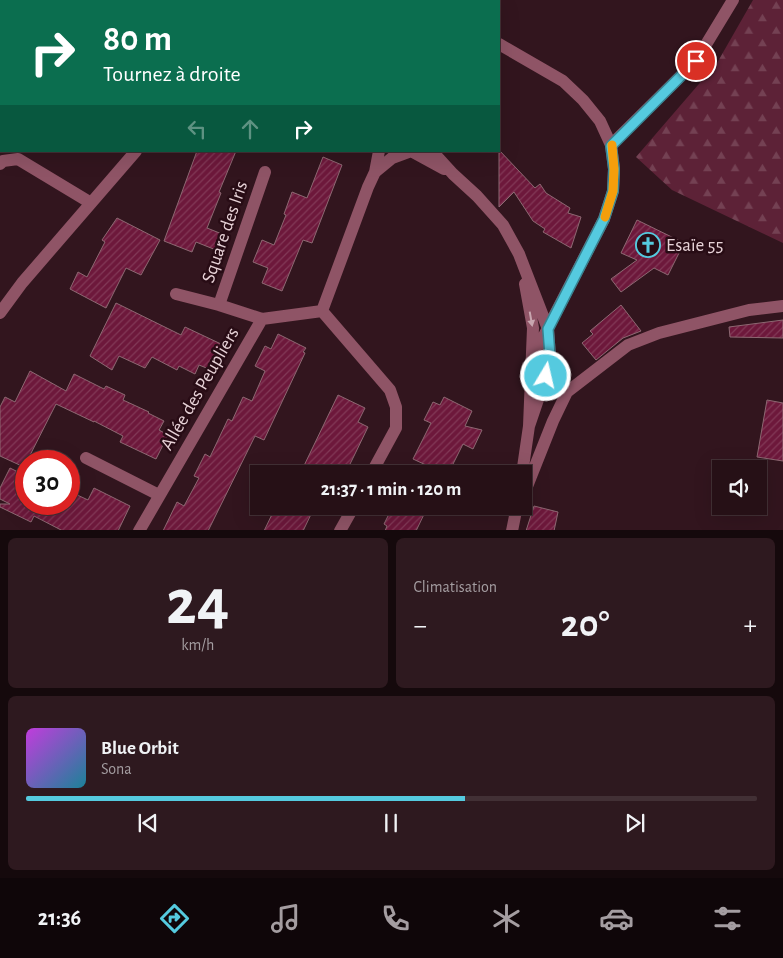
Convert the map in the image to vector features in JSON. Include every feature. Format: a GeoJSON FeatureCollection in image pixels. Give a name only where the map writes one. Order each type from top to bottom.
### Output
{"type":"FeatureCollection","features":[{"type":"Feature","properties":{"kind":"street"},"geometry":{"type":"LineString","coordinates":[[611,146],[696,61],[733,0]]}},
{"type":"Feature","properties":{"kind":"street"},"geometry":{"type":"LineString","coordinates":[[500,45],[563,81],[583,100],[600,121],[611,146],[614,169],[613,191],[604,219],[531,361]]}},
{"type":"Feature","properties":{"kind":"street"},"geometry":{"type":"LineString","coordinates":[[0,313],[22,283],[135,152]]}},
{"type":"Feature","properties":{"kind":"street"},"geometry":{"type":"LineString","coordinates":[[376,465],[396,428],[396,407],[390,390],[322,311],[375,172],[379,152]]}},
{"type":"Feature","properties":{"kind":"street"},"geometry":{"type":"LineString","coordinates":[[375,172],[392,158],[408,152]]}},
{"type":"Feature","properties":{"kind":"street"},"geometry":{"type":"LineString","coordinates":[[413,152],[454,174]]}},
{"type":"Feature","properties":{"kind":"street"},"geometry":{"type":"LineString","coordinates":[[433,152],[478,196],[503,226],[519,254],[548,329],[550,356],[546,376],[529,426]]}},
{"type":"Feature","properties":{"kind":"street"},"geometry":{"type":"LineString","coordinates":[[0,164],[3,161],[18,159],[91,203]]}},
{"type":"Feature","properties":{"kind":"street","name":"Square des Iris"},"geometry":{"type":"LineString","coordinates":[[220,305],[265,172]]}},
{"type":"Feature","properties":{"kind":"street"},"geometry":{"type":"LineString","coordinates":[[519,254],[533,328],[529,426],[523,465]]}},
{"type":"Feature","properties":{"kind":"street"},"geometry":{"type":"LineString","coordinates":[[176,294],[220,305],[262,319]]}},
{"type":"Feature","properties":{"kind":"street"},"geometry":{"type":"LineString","coordinates":[[532,474],[567,392],[628,346],[659,333],[749,310],[783,306]]}},
{"type":"Feature","properties":{"kind":"street","name":"Allée des Peupliers"},"geometry":{"type":"LineString","coordinates":[[139,530],[262,319],[322,311]]}},
{"type":"Feature","properties":{"kind":"street"},"geometry":{"type":"LineString","coordinates":[[86,458],[159,495]]}},
{"type":"Feature","properties":{"kind":"street"},"geometry":{"type":"LineString","coordinates":[[340,530],[349,515]]}},
{"type":"Feature","properties":{"kind":"street"},"geometry":{"type":"LineString","coordinates":[[512,530],[515,515]]}},
{"type":"Feature","properties":{"kind":"green space"},"geometry":{"type":"Polygon","coordinates":[[[753,0],[783,0],[783,243],[672,190],[636,157],[717,63],[753,0]]]}},
{"type":"Feature","properties":{"kind":"building"},"geometry":{"type":"Polygon","coordinates":[[[500,151],[535,188],[540,184],[546,193],[570,208],[568,213],[581,217],[571,248],[543,232],[545,229],[533,221],[514,192],[499,207],[500,151]]]}},
{"type":"Feature","properties":{"kind":"building"},"geometry":{"type":"Polygon","coordinates":[[[197,152],[236,152],[207,228],[222,234],[216,250],[196,242],[192,252],[164,241],[197,152]]]}},
{"type":"Feature","properties":{"kind":"building"},"geometry":{"type":"Polygon","coordinates":[[[323,157],[342,165],[312,243],[303,240],[282,291],[262,283],[268,268],[253,262],[262,240],[274,245],[286,215],[284,214],[292,192],[307,198],[323,157]]]}},
{"type":"Feature","properties":{"kind":"building"},"geometry":{"type":"Polygon","coordinates":[[[117,218],[160,240],[141,275],[126,268],[106,308],[70,289],[78,272],[87,277],[105,242],[102,240],[117,218]]]}},
{"type":"Feature","properties":{"kind":"building"},"geometry":{"type":"Polygon","coordinates":[[[637,220],[684,243],[668,275],[654,268],[621,292],[611,279],[637,260],[621,253],[637,220]]]}},
{"type":"Feature","properties":{"kind":"building"},"geometry":{"type":"Polygon","coordinates":[[[116,303],[181,335],[185,327],[221,344],[209,369],[199,365],[195,374],[179,366],[177,370],[152,357],[145,368],[119,356],[112,370],[90,356],[116,303]]]}},
{"type":"Feature","properties":{"kind":"building"},"geometry":{"type":"Polygon","coordinates":[[[621,305],[641,331],[623,338],[596,360],[582,343],[593,334],[590,331],[621,305]]]}},
{"type":"Feature","properties":{"kind":"building"},"geometry":{"type":"Polygon","coordinates":[[[783,320],[783,338],[730,337],[729,327],[783,320]]]}},
{"type":"Feature","properties":{"kind":"building"},"geometry":{"type":"Polygon","coordinates":[[[278,334],[306,348],[264,440],[255,436],[208,530],[163,530],[177,502],[184,506],[199,478],[194,476],[205,454],[210,457],[228,419],[232,421],[243,397],[252,401],[265,371],[255,366],[265,346],[271,349],[278,334]]]}},
{"type":"Feature","properties":{"kind":"building"},"geometry":{"type":"Polygon","coordinates":[[[30,371],[66,391],[74,374],[104,389],[106,386],[125,395],[123,400],[164,421],[159,430],[168,435],[156,459],[120,442],[123,436],[56,404],[33,450],[15,450],[15,463],[0,456],[0,407],[5,397],[15,402],[30,371]]]}},
{"type":"Feature","properties":{"kind":"building"},"geometry":{"type":"Polygon","coordinates":[[[338,395],[365,408],[358,422],[368,427],[349,465],[304,465],[338,395]]]}},
{"type":"Feature","properties":{"kind":"building"},"geometry":{"type":"Polygon","coordinates":[[[444,397],[472,411],[465,426],[482,430],[473,449],[463,444],[452,465],[426,465],[413,459],[431,423],[424,420],[433,402],[440,405],[444,397]]]}},
{"type":"Feature","properties":{"kind":"building"},"geometry":{"type":"Polygon","coordinates":[[[767,400],[783,403],[783,461],[757,457],[767,400]]]}},
{"type":"Feature","properties":{"kind":"building"},"geometry":{"type":"Polygon","coordinates":[[[10,468],[15,470],[15,514],[0,507],[0,504],[10,504],[0,499],[0,488],[10,468]]]}},
{"type":"Feature","properties":{"kind":"building"},"geometry":{"type":"Polygon","coordinates":[[[94,488],[130,506],[118,530],[61,530],[34,516],[31,522],[17,515],[80,515],[80,496],[88,500],[94,488]]]}},
{"type":"Feature","properties":{"kind":"building"},"geometry":{"type":"Polygon","coordinates":[[[534,506],[558,512],[554,530],[526,530],[534,506]]]}},
{"type":"Feature","properties":{"kind":"building"},"geometry":{"type":"Polygon","coordinates":[[[272,515],[311,515],[303,530],[264,530],[272,515]]]}},
{"type":"Feature","properties":{"kind":"building"},"geometry":{"type":"Polygon","coordinates":[[[388,515],[424,515],[416,530],[385,530],[387,526],[384,524],[388,515]]]}},
{"type":"Feature","properties":{"kind":"slow traffic"},"geometry":{"type":"LineString","coordinates":[[605,217],[613,191],[612,145]]}},
{"type":"Feature","properties":{"kind":"place","name":"Esaïe 55"},"geometry":{"type":"Point","coordinates":[648,245]}},
{"type":"Feature","properties":{"kind":"route"},"geometry":{"type":"LineString","coordinates":[[546,376],[550,356],[548,329],[604,219],[613,191],[614,169],[611,146],[696,61]]}}]}
